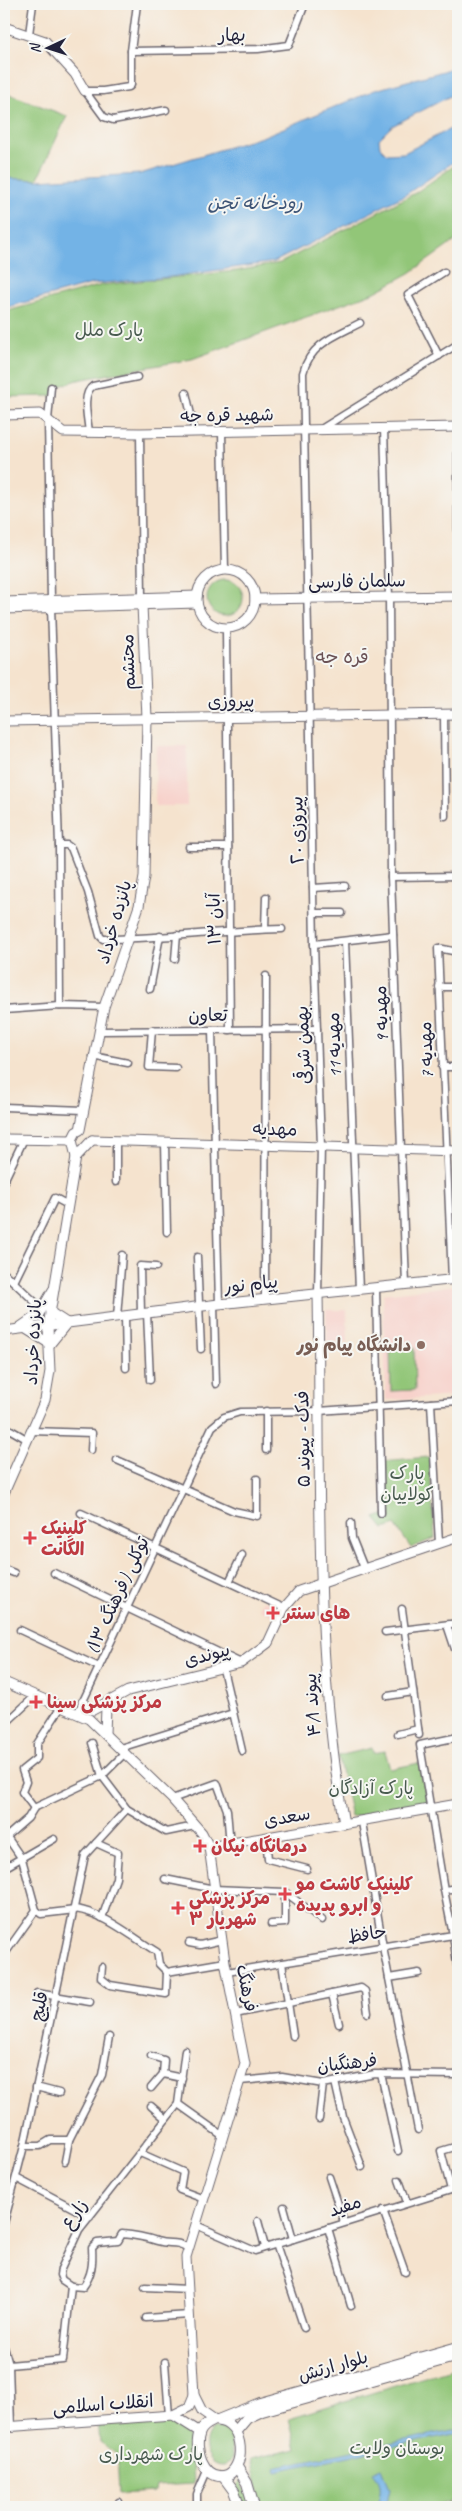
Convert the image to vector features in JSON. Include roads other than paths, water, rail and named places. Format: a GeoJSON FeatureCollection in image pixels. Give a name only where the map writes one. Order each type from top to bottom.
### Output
{"type":"FeatureCollection","features":[{"type":"Feature","properties":{"kind":"main road","name":"بلوار ارتش"},"geometry":{"type":"LineString","coordinates":[[236,2431],[247,2418],[262,2411],[458,2347]]}},
{"type":"Feature","properties":{"kind":"main road","name":"بلوار ارتش"},"geometry":{"type":"LineString","coordinates":[[217,2420],[260,2403],[458,2356]]}},
{"type":"Feature","properties":{"kind":"main road"},"geometry":{"type":"LineString","coordinates":[[217,2420],[231,2424],[236,2431],[239,2451],[237,2467],[231,2473],[223,2476],[207,2471],[202,2464],[200,2432],[206,2424],[217,2420]]}},
{"type":"Feature","properties":{"kind":"main road"},"geometry":{"type":"LineString","coordinates":[[237,2467],[247,2483],[254,2507]]}},
{"type":"Feature","properties":{"kind":"main road"},"geometry":{"type":"LineString","coordinates":[[223,2476],[234,2491],[240,2507]]}},
{"type":"Feature","properties":{"kind":"street"},"geometry":{"type":"LineString","coordinates":[[29,34],[33,4]]}},
{"type":"Feature","properties":{"kind":"street"},"geometry":{"type":"LineString","coordinates":[[86,91],[103,91],[129,87],[137,4]]}},
{"type":"Feature","properties":{"kind":"street","name":"بهار"},"geometry":{"type":"LineString","coordinates":[[131,51],[258,49],[289,45],[305,4]]}},
{"type":"Feature","properties":{"kind":"street"},"geometry":{"type":"LineString","coordinates":[[4,27],[29,34],[45,41],[52,47],[104,117],[113,120],[166,110]]}},
{"type":"Feature","properties":{"kind":"street"},"geometry":{"type":"LineString","coordinates":[[439,356],[408,295],[444,272]]}},
{"type":"Feature","properties":{"kind":"street","name":"پیروزی ٢٠"},"geometry":{"type":"LineString","coordinates":[[314,944],[303,373],[309,355],[321,343],[360,323]]}},
{"type":"Feature","properties":{"kind":"street"},"geometry":{"type":"LineString","coordinates":[[321,430],[458,344]]}},
{"type":"Feature","properties":{"kind":"street"},"geometry":{"type":"LineString","coordinates":[[89,433],[86,396],[89,389],[93,386],[137,377]]}},
{"type":"Feature","properties":{"kind":"street"},"geometry":{"type":"LineString","coordinates":[[50,387],[48,420],[60,1006]]}},
{"type":"Feature","properties":{"kind":"street"},"geometry":{"type":"LineString","coordinates":[[186,393],[196,432]]}},
{"type":"Feature","properties":{"kind":"street","name":"شهید قره جه"},"geometry":{"type":"LineString","coordinates":[[4,415],[40,414],[54,428],[63,432],[89,433],[222,432],[458,426]]}},
{"type":"Feature","properties":{"kind":"street"},"geometry":{"type":"LineString","coordinates":[[458,426],[458,530]]}},
{"type":"Feature","properties":{"kind":"street","name":"مهدیه 9"},"geometry":{"type":"LineString","coordinates":[[384,428],[389,597],[388,715],[391,877],[406,1285]]}},
{"type":"Feature","properties":{"kind":"street"},"geometry":{"type":"LineString","coordinates":[[222,432],[225,570]]}},
{"type":"Feature","properties":{"kind":"street"},"geometry":{"type":"LineString","coordinates":[[140,433],[142,602]]}},
{"type":"Feature","properties":{"kind":"street"},"geometry":{"type":"LineString","coordinates":[[233,570],[246,578],[251,584],[255,599],[254,607],[247,620],[234,628],[226,629],[218,628],[205,621],[200,615],[197,599],[204,579],[218,571],[233,570]]}},
{"type":"Feature","properties":{"kind":"street","name":"سلمان فارسی"},"geometry":{"type":"LineString","coordinates":[[255,599],[458,596]]}},
{"type":"Feature","properties":{"kind":"street"},"geometry":{"type":"LineString","coordinates":[[4,602],[51,604],[197,599]]}},
{"type":"Feature","properties":{"kind":"street","name":"محتشم"},"geometry":{"type":"LineString","coordinates":[[142,602],[147,718]]}},
{"type":"Feature","properties":{"kind":"street"},"geometry":{"type":"LineString","coordinates":[[4,609],[51,604]]}},
{"type":"Feature","properties":{"kind":"street","name":"۱۳ آبان"},"geometry":{"type":"LineString","coordinates":[[226,629],[230,1030]]}},
{"type":"Feature","properties":{"kind":"street"},"geometry":{"type":"LineString","coordinates":[[444,714],[445,816]]}},
{"type":"Feature","properties":{"kind":"street","name":"پیروزی"},"geometry":{"type":"LineString","coordinates":[[4,721],[458,714]]}},
{"type":"Feature","properties":{"kind":"street","name":"پانزده خرداد"},"geometry":{"type":"LineString","coordinates":[[4,1489],[30,1436],[50,1385],[48,1326],[76,1157],[72,1140],[76,1132],[80,1130],[104,1007],[139,906],[144,877],[147,718]]}},
{"type":"Feature","properties":{"kind":"street"},"geometry":{"type":"LineString","coordinates":[[58,845],[67,845],[71,848],[88,892],[100,936],[103,939],[129,939],[229,930],[282,929]]}},
{"type":"Feature","properties":{"kind":"street"},"geometry":{"type":"LineString","coordinates":[[189,847],[228,846]]}},
{"type":"Feature","properties":{"kind":"street"},"geometry":{"type":"LineString","coordinates":[[391,877],[458,876]]}},
{"type":"Feature","properties":{"kind":"street"},"geometry":{"type":"LineString","coordinates":[[313,888],[346,886]]}},
{"type":"Feature","properties":{"kind":"street"},"geometry":{"type":"LineString","coordinates":[[265,929],[266,897]]}},
{"type":"Feature","properties":{"kind":"street"},"geometry":{"type":"LineString","coordinates":[[314,913],[342,913]]}},
{"type":"Feature","properties":{"kind":"street"},"geometry":{"type":"LineString","coordinates":[[175,958],[177,935]]}},
{"type":"Feature","properties":{"kind":"street"},"geometry":{"type":"LineString","coordinates":[[314,944],[393,935]]}},
{"type":"Feature","properties":{"kind":"street"},"geometry":{"type":"LineString","coordinates":[[150,989],[160,936]]}},
{"type":"Feature","properties":{"kind":"street","name":"مهدیه 11"},"geometry":{"type":"LineString","coordinates":[[346,941],[359,1290]]}},
{"type":"Feature","properties":{"kind":"street","name":"بهمن شرقی"},"geometry":{"type":"LineString","coordinates":[[314,944],[321,1146],[318,1294]]}},
{"type":"Feature","properties":{"kind":"street","name":"مهدیه 7"},"geometry":{"type":"LineString","coordinates":[[455,1280],[445,1150],[438,948],[458,952]]}},
{"type":"Feature","properties":{"kind":"street"},"geometry":{"type":"LineString","coordinates":[[265,1299],[266,976]]}},
{"type":"Feature","properties":{"kind":"street"},"geometry":{"type":"LineString","coordinates":[[439,988],[458,987]]}},
{"type":"Feature","properties":{"kind":"street"},"geometry":{"type":"LineString","coordinates":[[4,1010],[60,1006],[104,1007]]}},
{"type":"Feature","properties":{"kind":"street","name":"تعاون"},"geometry":{"type":"LineString","coordinates":[[99,1031],[317,1029]]}},
{"type":"Feature","properties":{"kind":"street"},"geometry":{"type":"LineString","coordinates":[[152,1030],[149,1067],[176,1068]]}},
{"type":"Feature","properties":{"kind":"street"},"geometry":{"type":"LineString","coordinates":[[212,1030],[216,1384]]}},
{"type":"Feature","properties":{"kind":"street"},"geometry":{"type":"LineString","coordinates":[[93,1056],[128,1063]]}},
{"type":"Feature","properties":{"kind":"street"},"geometry":{"type":"LineString","coordinates":[[442,1067],[458,1067]]}},
{"type":"Feature","properties":{"kind":"street"},"geometry":{"type":"LineString","coordinates":[[4,1107],[84,1110]]}},
{"type":"Feature","properties":{"kind":"street"},"geometry":{"type":"LineString","coordinates":[[76,1157],[92,1140],[80,1130]]}},
{"type":"Feature","properties":{"kind":"street"},"geometry":{"type":"LineString","coordinates":[[4,1139],[72,1140]]}},
{"type":"Feature","properties":{"kind":"street"},"geometry":{"type":"LineString","coordinates":[[4,1181],[24,1139]]}},
{"type":"Feature","properties":{"kind":"street","name":"مهدیه"},"geometry":{"type":"LineString","coordinates":[[92,1140],[458,1151]]}},
{"type":"Feature","properties":{"kind":"street"},"geometry":{"type":"LineString","coordinates":[[116,1142],[116,1182]]}},
{"type":"Feature","properties":{"kind":"street"},"geometry":{"type":"LineString","coordinates":[[165,1143],[167,1232]]}},
{"type":"Feature","properties":{"kind":"street"},"geometry":{"type":"LineString","coordinates":[[14,1282],[55,1198],[68,1205]]}},
{"type":"Feature","properties":{"kind":"street"},"geometry":{"type":"LineString","coordinates":[[122,1255],[121,1316],[126,1368]]}},
{"type":"Feature","properties":{"kind":"street"},"geometry":{"type":"LineString","coordinates":[[197,1257],[201,1349]]}},
{"type":"Feature","properties":{"kind":"street"},"geometry":{"type":"LineString","coordinates":[[150,1380],[140,1266],[156,1267]]}},
{"type":"Feature","properties":{"kind":"street"},"geometry":{"type":"LineString","coordinates":[[4,1273],[35,1302],[39,1314]]}},
{"type":"Feature","properties":{"kind":"street","name":"پیام نور"},"geometry":{"type":"LineString","coordinates":[[4,1331],[216,1304],[455,1280]]}},
{"type":"Feature","properties":{"kind":"street"},"geometry":{"type":"LineString","coordinates":[[376,1288],[381,1513]]}},
{"type":"Feature","properties":{"kind":"street"},"geometry":{"type":"LineString","coordinates":[[50,1312],[67,1322],[50,1344],[21,1329],[39,1314],[53,1290]]}},
{"type":"Feature","properties":{"kind":"street","name":"فدک - پیوند ۵"},"geometry":{"type":"LineString","coordinates":[[318,1294],[321,1584]]}},
{"type":"Feature","properties":{"kind":"street","name":"توکلی (فرهنگ ۱۳)"},"geometry":{"type":"LineString","coordinates":[[77,1714],[212,1428],[224,1417],[240,1412],[319,1411],[458,1401]]}},
{"type":"Feature","properties":{"kind":"street"},"geometry":{"type":"LineString","coordinates":[[431,1403],[439,1543]]}},
{"type":"Feature","properties":{"kind":"street"},"geometry":{"type":"LineString","coordinates":[[266,1411],[266,1450]]}},
{"type":"Feature","properties":{"kind":"street"},"geometry":{"type":"LineString","coordinates":[[4,1426],[30,1436],[92,1433],[91,1450]]}},
{"type":"Feature","properties":{"kind":"street"},"geometry":{"type":"LineString","coordinates":[[117,1460],[234,1511],[257,1516],[257,1479]]}},
{"type":"Feature","properties":{"kind":"street"},"geometry":{"type":"LineString","coordinates":[[81,1513],[284,1608]]}},
{"type":"Feature","properties":{"kind":"street"},"geometry":{"type":"LineString","coordinates":[[351,1523],[352,1538],[364,1568]]}},
{"type":"Feature","properties":{"kind":"street"},"geometry":{"type":"LineString","coordinates":[[307,1588],[458,1537]]}},
{"type":"Feature","properties":{"kind":"street"},"geometry":{"type":"LineString","coordinates":[[229,1582],[242,1556]]}},
{"type":"Feature","properties":{"kind":"street"},"geometry":{"type":"LineString","coordinates":[[321,1567],[324,1575],[334,1579]]}},
{"type":"Feature","properties":{"kind":"street"},"geometry":{"type":"LineString","coordinates":[[4,1569],[14,1573]]}},
{"type":"Feature","properties":{"kind":"street"},"geometry":{"type":"LineString","coordinates":[[54,1572],[241,1664]]}},
{"type":"Feature","properties":{"kind":"street"},"geometry":{"type":"LineString","coordinates":[[307,1588],[316,1590],[322,1597],[334,1579]]}},
{"type":"Feature","properties":{"kind":"street","name":"پیوند ۴/۱"},"geometry":{"type":"LineString","coordinates":[[321,1584],[327,1702],[333,1761],[344,1824]]}},
{"type":"Feature","properties":{"kind":"street","name":"پیوندی"},"geometry":{"type":"LineString","coordinates":[[83,1702],[88,1710],[93,1710],[128,1691],[241,1664],[268,1644],[284,1608],[299,1591],[307,1588]]}},
{"type":"Feature","properties":{"kind":"street"},"geometry":{"type":"LineString","coordinates":[[398,1734],[419,1732],[402,1609]]}},
{"type":"Feature","properties":{"kind":"street"},"geometry":{"type":"LineString","coordinates":[[385,1632],[458,1623]]}},
{"type":"Feature","properties":{"kind":"street"},"geometry":{"type":"LineString","coordinates":[[447,1625],[455,1649]]}},
{"type":"Feature","properties":{"kind":"street"},"geometry":{"type":"LineString","coordinates":[[20,1630],[99,1667]]}},
{"type":"Feature","properties":{"kind":"street"},"geometry":{"type":"LineString","coordinates":[[223,1669],[242,1750]]}},
{"type":"Feature","properties":{"kind":"street"},"geometry":{"type":"LineString","coordinates":[[4,1682],[89,1720],[105,1733],[172,1799],[210,1847]]}},
{"type":"Feature","properties":{"kind":"street"},"geometry":{"type":"LineString","coordinates":[[388,1696],[413,1692]]}},
{"type":"Feature","properties":{"kind":"street"},"geometry":{"type":"LineString","coordinates":[[4,1725],[36,1696]]}},
{"type":"Feature","properties":{"kind":"street"},"geometry":{"type":"LineString","coordinates":[[105,1733],[106,1708],[112,1698]]}},
{"type":"Feature","properties":{"kind":"street"},"geometry":{"type":"LineString","coordinates":[[34,1808],[22,1792],[26,1782],[22,1770],[36,1758],[36,1744],[61,1707]]}},
{"type":"Feature","properties":{"kind":"street"},"geometry":{"type":"LineString","coordinates":[[102,1967],[101,1978],[110,1985],[166,1994],[167,1972],[159,1964],[157,1952],[87,1910],[75,1909],[41,1914],[36,1910],[22,1859],[6,1838],[28,1818],[34,1808],[102,1776],[122,1750],[233,1713]]}},
{"type":"Feature","properties":{"kind":"street"},"geometry":{"type":"LineString","coordinates":[[458,1737],[420,1744],[458,1971]]}},
{"type":"Feature","properties":{"kind":"street"},"geometry":{"type":"LineString","coordinates":[[92,1743],[102,1776],[127,1809],[166,1832],[195,1826]]}},
{"type":"Feature","properties":{"kind":"street"},"geometry":{"type":"LineString","coordinates":[[172,1799],[217,1783],[227,1810],[230,1845]]}},
{"type":"Feature","properties":{"kind":"street","name":"سعدی"},"geometry":{"type":"LineString","coordinates":[[210,1847],[458,1804]]}},
{"type":"Feature","properties":{"kind":"street","name":"قلیچ"},"geometry":{"type":"LineString","coordinates":[[4,2223],[24,2146],[85,1855],[127,1809]]}},
{"type":"Feature","properties":{"kind":"street"},"geometry":{"type":"LineString","coordinates":[[362,1822],[383,1947],[418,2130]]}},
{"type":"Feature","properties":{"kind":"street"},"geometry":{"type":"LineString","coordinates":[[266,1838],[268,1859],[307,1869]]}},
{"type":"Feature","properties":{"kind":"street"},"geometry":{"type":"LineString","coordinates":[[4,1868],[54,1839]]}},
{"type":"Feature","properties":{"kind":"street"},"geometry":{"type":"LineString","coordinates":[[96,1843],[118,1853],[116,1878],[102,1918]]}},
{"type":"Feature","properties":{"kind":"street","name":"فرهنگ"},"geometry":{"type":"LineString","coordinates":[[194,2396],[186,2256],[245,2061],[225,1962],[210,1847]]}},
{"type":"Feature","properties":{"kind":"street"},"geometry":{"type":"LineString","coordinates":[[165,1878],[214,1889],[285,1892],[322,1920]]}},
{"type":"Feature","properties":{"kind":"street"},"geometry":{"type":"LineString","coordinates":[[444,1890],[458,1888]]}},
{"type":"Feature","properties":{"kind":"street"},"geometry":{"type":"LineString","coordinates":[[271,1924],[285,1923],[285,1892]]}},
{"type":"Feature","properties":{"kind":"street"},"geometry":{"type":"LineString","coordinates":[[4,1955],[36,1910]]}},
{"type":"Feature","properties":{"kind":"street","name":"حافظ"},"geometry":{"type":"LineString","coordinates":[[227,1972],[453,1935]]}},
{"type":"Feature","properties":{"kind":"street"},"geometry":{"type":"LineString","coordinates":[[189,1943],[200,1945],[222,1940]]}},
{"type":"Feature","properties":{"kind":"street"},"geometry":{"type":"LineString","coordinates":[[167,1972],[225,1962]]}},
{"type":"Feature","properties":{"kind":"street"},"geometry":{"type":"LineString","coordinates":[[282,1963],[293,2036]]}},
{"type":"Feature","properties":{"kind":"street"},"geometry":{"type":"LineString","coordinates":[[389,1978],[419,1973]]}},
{"type":"Feature","properties":{"kind":"street"},"geometry":{"type":"LineString","coordinates":[[235,2014],[364,1989],[368,2013]]}},
{"type":"Feature","properties":{"kind":"street"},"geometry":{"type":"LineString","coordinates":[[37,1993],[90,2002]]}},
{"type":"Feature","properties":{"kind":"street"},"geometry":{"type":"LineString","coordinates":[[332,1994],[339,2024]]}},
{"type":"Feature","properties":{"kind":"street"},"geometry":{"type":"LineString","coordinates":[[65,2161],[69,2140],[102,2075],[109,2037]]}},
{"type":"Feature","properties":{"kind":"street","name":"زارع"},"geometry":{"type":"LineString","coordinates":[[9,2365],[63,2360],[71,2286],[62,2280],[60,2275],[72,2243],[178,2104],[184,2050]]}},
{"type":"Feature","properties":{"kind":"street"},"geometry":{"type":"LineString","coordinates":[[151,2056],[164,2060],[163,2074],[152,2088]]}},
{"type":"Feature","properties":{"kind":"street"},"geometry":{"type":"LineString","coordinates":[[163,2074],[182,2078]]}},
{"type":"Feature","properties":{"kind":"street"},"geometry":{"type":"LineString","coordinates":[[381,2074],[398,2151]]}},
{"type":"Feature","properties":{"kind":"street","name":"فرهنگیان"},"geometry":{"type":"LineString","coordinates":[[240,2081],[282,2077],[323,2084],[381,2074],[458,2075]]}},
{"type":"Feature","properties":{"kind":"street"},"geometry":{"type":"LineString","coordinates":[[335,2082],[343,2117],[362,2167]]}},
{"type":"Feature","properties":{"kind":"street"},"geometry":{"type":"LineString","coordinates":[[319,2119],[323,2084]]}},
{"type":"Feature","properties":{"kind":"street"},"geometry":{"type":"LineString","coordinates":[[36,2087],[59,2093]]}},
{"type":"Feature","properties":{"kind":"street"},"geometry":{"type":"LineString","coordinates":[[178,2104],[223,2136]]}},
{"type":"Feature","properties":{"kind":"street"},"geometry":{"type":"LineString","coordinates":[[152,2106],[166,2119]]}},
{"type":"Feature","properties":{"kind":"street"},"geometry":{"type":"LineString","coordinates":[[24,2146],[40,2146],[50,2140],[69,2140]]}},
{"type":"Feature","properties":{"kind":"street","name":"مفید"},"geometry":{"type":"LineString","coordinates":[[196,2225],[254,2251],[407,2202],[451,2190],[441,2151],[458,2146]]}},
{"type":"Feature","properties":{"kind":"street"},"geometry":{"type":"LineString","coordinates":[[140,2153],[183,2172],[180,2190],[204,2199]]}},
{"type":"Feature","properties":{"kind":"street"},"geometry":{"type":"LineString","coordinates":[[329,2177],[344,2222]]}},
{"type":"Feature","properties":{"kind":"street"},"geometry":{"type":"LineString","coordinates":[[16,2178],[90,2217]]}},
{"type":"Feature","properties":{"kind":"street"},"geometry":{"type":"LineString","coordinates":[[399,2180],[407,2202]]}},
{"type":"Feature","properties":{"kind":"street"},"geometry":{"type":"LineString","coordinates":[[284,2207],[293,2239]]}},
{"type":"Feature","properties":{"kind":"street"},"geometry":{"type":"LineString","coordinates":[[383,2210],[405,2272]]}},
{"type":"Feature","properties":{"kind":"street"},"geometry":{"type":"LineString","coordinates":[[258,2221],[266,2247]]}},
{"type":"Feature","properties":{"kind":"street"},"geometry":{"type":"LineString","coordinates":[[328,2228],[351,2306]]}},
{"type":"Feature","properties":{"kind":"street"},"geometry":{"type":"LineString","coordinates":[[71,2286],[83,2287],[88,2280],[93,2265],[92,2248],[97,2243],[118,2241],[122,2234],[140,2235],[159,2242],[177,2242],[188,2248]]}},
{"type":"Feature","properties":{"kind":"street"},"geometry":{"type":"LineString","coordinates":[[276,2244],[304,2328]]}},
{"type":"Feature","properties":{"kind":"street"},"geometry":{"type":"LineString","coordinates":[[145,2287],[188,2290]]}},
{"type":"Feature","properties":{"kind":"street"},"geometry":{"type":"LineString","coordinates":[[146,2318],[190,2315]]}},
{"type":"Feature","properties":{"kind":"street"},"geometry":{"type":"LineString","coordinates":[[4,2347],[9,2365],[7,2426]]}},
{"type":"Feature","properties":{"kind":"street"},"geometry":{"type":"LineString","coordinates":[[165,2362],[171,2416],[189,2407],[194,2396]]}},
{"type":"Feature","properties":{"kind":"street"},"geometry":{"type":"LineString","coordinates":[[194,2396],[202,2411],[217,2420]]}},
{"type":"Feature","properties":{"kind":"street","name":"انقلاب اسلامی"},"geometry":{"type":"LineString","coordinates":[[7,2426],[171,2416],[200,2432]]}},
{"type":"Feature","properties":{"kind":"street"},"geometry":{"type":"LineString","coordinates":[[197,2507],[197,2494],[207,2471]]}},
{"type":"Feature","properties":{"kind":"street"},"geometry":{"type":"LineString","coordinates":[[451,2507],[458,2506]]}},
{"type":"Feature","properties":{"kind":"water","name":"رودخانه تجن"},"geometry":{"type":"Polygon","coordinates":[[[458,67],[458,92],[392,126],[379,139],[380,147],[387,154],[404,153],[458,125],[458,159],[405,195],[274,262],[170,277],[92,284],[4,308],[4,178],[38,180],[140,174],[262,137],[375,90],[458,67]]]}},
{"type":"Feature","properties":{"kind":"water"},"geometry":{"type":"Polygon","coordinates":[[[458,2429],[458,2433],[276,2471],[275,2467],[458,2429]]]}},
{"type":"Feature","properties":{"kind":"water"},"geometry":{"type":"Polygon","coordinates":[[[382,2468],[390,2488],[386,2506],[378,2501],[380,2486],[373,2472],[382,2468]]]}},
{"type":"Feature","properties":{"kind":"place","name":"دانشگاه پیام نور"},"geometry":{"type":"Point","coordinates":[421,1345]}},
{"type":"Feature","properties":{"kind":"place","name":"کلینیک الگانت"},"geometry":{"type":"Point","coordinates":[30,1538]}},
{"type":"Feature","properties":{"kind":"place","name":"های سنتر"},"geometry":{"type":"Point","coordinates":[273,1613]}},
{"type":"Feature","properties":{"kind":"place","name":"مرکز پزشکی سینا"},"geometry":{"type":"Point","coordinates":[36,1702]}},
{"type":"Feature","properties":{"kind":"place","name":"درمانگاه نیکان"},"geometry":{"type":"Point","coordinates":[200,1846]}},
{"type":"Feature","properties":{"kind":"place","name":"کلینیک کاشت مو و ابرو پدیده"},"geometry":{"type":"Point","coordinates":[285,1894]}},
{"type":"Feature","properties":{"kind":"place","name":"مرکز پزشکی شهریار ۳"},"geometry":{"type":"Point","coordinates":[178,1908]}},
{"type":"Feature","properties":{"kind":"district","name":"قره جه"},"geometry":{"type":"Point","coordinates":[342,657]}},
{"type":"Feature","properties":{"kind":"park label","name":"پارک ملل"},"geometry":{"type":"Point","coordinates":[109,330]}},
{"type":"Feature","properties":{"kind":"park label","name":"پارک کولاییان"},"geometry":{"type":"Point","coordinates":[407,1484]}},
{"type":"Feature","properties":{"kind":"park label","name":"پارک آزادگان"},"geometry":{"type":"Point","coordinates":[371,1788]}},
{"type":"Feature","properties":{"kind":"park label","name":"بوستان ولایت"},"geometry":{"type":"Point","coordinates":[397,2448]}},
{"type":"Feature","properties":{"kind":"park label","name":"پارک شهرداری"},"geometry":{"type":"Point","coordinates":[151,2454]}}]}
